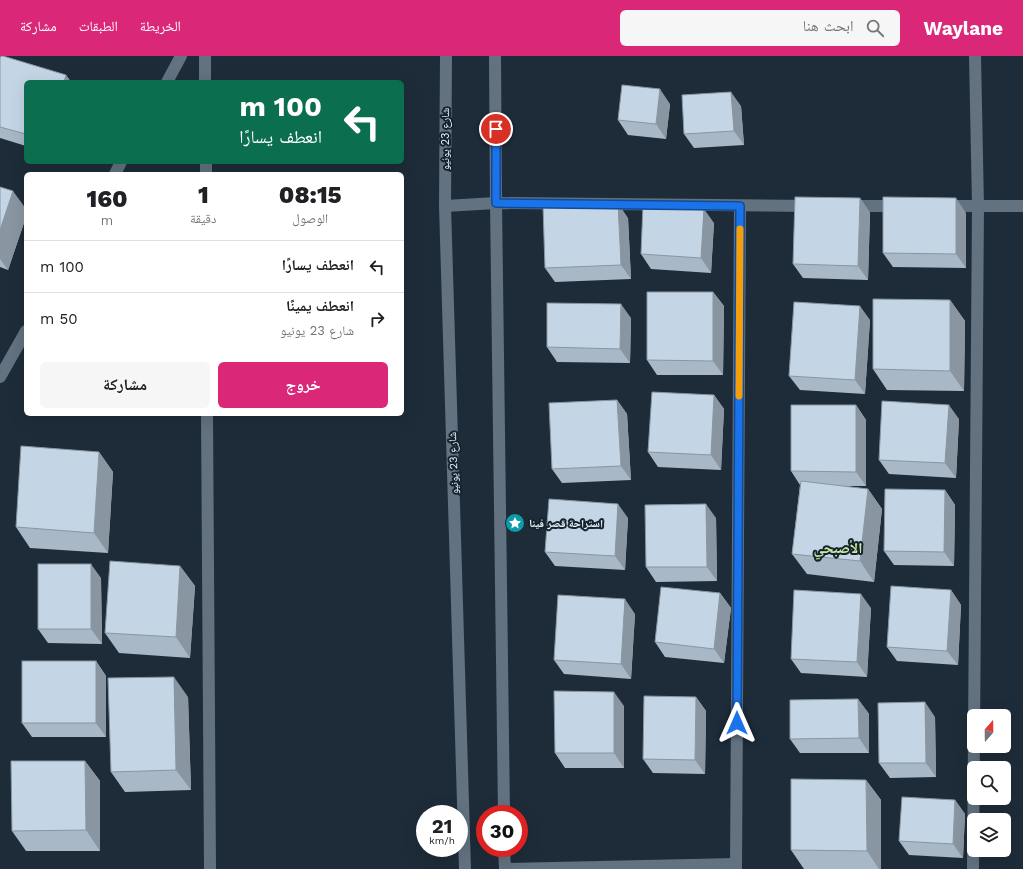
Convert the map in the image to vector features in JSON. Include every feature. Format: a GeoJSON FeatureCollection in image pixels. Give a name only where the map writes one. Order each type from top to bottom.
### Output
{"type":"FeatureCollection","features":[{"type":"Feature","properties":{"kind":"street"},"geometry":{"type":"LineString","coordinates":[[167,80],[181,56]]}},
{"type":"Feature","properties":{"kind":"street"},"geometry":{"type":"LineString","coordinates":[[205,56],[205,80]]}},
{"type":"Feature","properties":{"kind":"street","name":"شارع 23 يونيو"},"geometry":{"type":"LineString","coordinates":[[446,56],[445,206],[465,869]]}},
{"type":"Feature","properties":{"kind":"street"},"geometry":{"type":"LineString","coordinates":[[495,56],[504,805]]}},
{"type":"Feature","properties":{"kind":"street"},"geometry":{"type":"LineString","coordinates":[[972,869],[978,206],[975,56]]}},
{"type":"Feature","properties":{"kind":"street"},"geometry":{"type":"LineString","coordinates":[[445,206],[496,203],[819,206]]}},
{"type":"Feature","properties":{"kind":"street"},"geometry":{"type":"LineString","coordinates":[[504,857],[505,869],[736,867],[740,206]]}},
{"type":"Feature","properties":{"kind":"street"},"geometry":{"type":"LineString","coordinates":[[835,206],[914,206]]}},
{"type":"Feature","properties":{"kind":"street"},"geometry":{"type":"LineString","coordinates":[[938,206],[1023,206]]}},
{"type":"Feature","properties":{"kind":"street"},"geometry":{"type":"LineString","coordinates":[[0,377],[24,335]]}},
{"type":"Feature","properties":{"kind":"street"},"geometry":{"type":"LineString","coordinates":[[207,416],[210,869]]}},
{"type":"Feature","properties":{"kind":"building"},"geometry":{"type":"Polygon","coordinates":[[[3,56],[66,75],[65,80],[24,80],[24,133],[0,127],[0,58],[3,56]]]}},
{"type":"Feature","properties":{"kind":"building"},"geometry":{"type":"Polygon","coordinates":[[[622,85],[660,89],[656,124],[618,120],[622,85]]]}},
{"type":"Feature","properties":{"kind":"building"},"geometry":{"type":"Polygon","coordinates":[[[731,92],[734,131],[684,134],[682,95],[731,92]]]}},
{"type":"Feature","properties":{"kind":"building"},"geometry":{"type":"Polygon","coordinates":[[[0,187],[13,191],[0,230],[0,187]]]}},
{"type":"Feature","properties":{"kind":"building"},"geometry":{"type":"Polygon","coordinates":[[[795,197],[860,198],[858,266],[793,264],[795,197]]]}},
{"type":"Feature","properties":{"kind":"building"},"geometry":{"type":"Polygon","coordinates":[[[883,197],[956,198],[956,254],[883,253],[883,197]]]}},
{"type":"Feature","properties":{"kind":"building"},"geometry":{"type":"Polygon","coordinates":[[[618,203],[621,265],[545,268],[543,206],[618,203]]]}},
{"type":"Feature","properties":{"kind":"building"},"geometry":{"type":"Polygon","coordinates":[[[643,205],[704,209],[701,258],[641,254],[643,205]]]}},
{"type":"Feature","properties":{"kind":"building"},"geometry":{"type":"Polygon","coordinates":[[[647,292],[713,292],[713,361],[647,360],[647,292]]]}},
{"type":"Feature","properties":{"kind":"building"},"geometry":{"type":"Polygon","coordinates":[[[873,299],[950,300],[950,371],[873,369],[873,299]]]}},
{"type":"Feature","properties":{"kind":"building"},"geometry":{"type":"Polygon","coordinates":[[[794,302],[860,306],[855,380],[789,376],[794,302]]]}},
{"type":"Feature","properties":{"kind":"building"},"geometry":{"type":"Polygon","coordinates":[[[547,303],[621,304],[620,349],[547,347],[547,303]]]}},
{"type":"Feature","properties":{"kind":"building"},"geometry":{"type":"Polygon","coordinates":[[[652,392],[714,395],[711,455],[648,452],[652,392]]]}},
{"type":"Feature","properties":{"kind":"building"},"geometry":{"type":"Polygon","coordinates":[[[617,400],[621,466],[552,469],[549,403],[617,400]]]}},
{"type":"Feature","properties":{"kind":"building"},"geometry":{"type":"Polygon","coordinates":[[[882,401],[949,405],[945,463],[879,460],[882,401]]]}},
{"type":"Feature","properties":{"kind":"building"},"geometry":{"type":"Polygon","coordinates":[[[791,405],[856,405],[856,472],[791,471],[791,405]]]}},
{"type":"Feature","properties":{"kind":"building"},"geometry":{"type":"Polygon","coordinates":[[[21,446],[99,452],[94,533],[16,527],[21,446]]]}},
{"type":"Feature","properties":{"kind":"building"},"geometry":{"type":"Polygon","coordinates":[[[801,481],[868,489],[860,561],[792,554],[801,481]]]}},
{"type":"Feature","properties":{"kind":"building"},"geometry":{"type":"Polygon","coordinates":[[[885,489],[945,490],[944,552],[884,551],[885,489]]]}},
{"type":"Feature","properties":{"kind":"building"},"geometry":{"type":"Polygon","coordinates":[[[549,499],[618,504],[615,556],[545,552],[549,499]]]}},
{"type":"Feature","properties":{"kind":"building"},"geometry":{"type":"Polygon","coordinates":[[[706,504],[707,567],[646,567],[645,505],[706,504]]]}},
{"type":"Feature","properties":{"kind":"building"},"geometry":{"type":"Polygon","coordinates":[[[110,561],[180,566],[176,637],[105,633],[110,561]]]}},
{"type":"Feature","properties":{"kind":"building"},"geometry":{"type":"Polygon","coordinates":[[[38,564],[91,564],[91,629],[38,629],[38,564]]]}},
{"type":"Feature","properties":{"kind":"building"},"geometry":{"type":"Polygon","coordinates":[[[891,586],[951,590],[947,651],[887,647],[891,586]]]}},
{"type":"Feature","properties":{"kind":"building"},"geometry":{"type":"Polygon","coordinates":[[[661,587],[720,593],[714,649],[655,642],[661,587]]]}},
{"type":"Feature","properties":{"kind":"building"},"geometry":{"type":"Polygon","coordinates":[[[794,590],[861,594],[857,662],[791,659],[794,590]]]}},
{"type":"Feature","properties":{"kind":"building"},"geometry":{"type":"Polygon","coordinates":[[[558,595],[625,599],[621,664],[554,660],[558,595]]]}},
{"type":"Feature","properties":{"kind":"building"},"geometry":{"type":"Polygon","coordinates":[[[22,661],[96,661],[96,723],[22,723],[22,661]]]}},
{"type":"Feature","properties":{"kind":"building"},"geometry":{"type":"Polygon","coordinates":[[[174,677],[176,770],[111,772],[108,678],[174,677]]]}},
{"type":"Feature","properties":{"kind":"building"},"geometry":{"type":"Polygon","coordinates":[[[554,691],[614,692],[614,753],[555,753],[554,691]]]}},
{"type":"Feature","properties":{"kind":"building"},"geometry":{"type":"Polygon","coordinates":[[[644,696],[696,697],[695,760],[643,759],[644,696]]]}},
{"type":"Feature","properties":{"kind":"building"},"geometry":{"type":"Polygon","coordinates":[[[858,699],[859,738],[790,739],[790,700],[858,699]]]}},
{"type":"Feature","properties":{"kind":"building"},"geometry":{"type":"Polygon","coordinates":[[[925,702],[926,763],[879,763],[878,703],[925,702]]]}},
{"type":"Feature","properties":{"kind":"building"},"geometry":{"type":"Polygon","coordinates":[[[11,761],[85,761],[86,830],[12,831],[11,761]]]}},
{"type":"Feature","properties":{"kind":"building"},"geometry":{"type":"Polygon","coordinates":[[[791,779],[866,780],[867,851],[791,850],[791,779]]]}},
{"type":"Feature","properties":{"kind":"building"},"geometry":{"type":"Polygon","coordinates":[[[902,797],[955,800],[953,844],[899,841],[902,797]]]}},
{"type":"Feature","properties":{"kind":"slow traffic"},"geometry":{"type":"LineString","coordinates":[[739,396],[740,229]]}},
{"type":"Feature","properties":{"kind":"place","name":"استراحة قصر فينا"},"geometry":{"type":"Point","coordinates":[515,523]}},
{"type":"Feature","properties":{"kind":"district","name":"الأصبحي"},"geometry":{"type":"Point","coordinates":[838,548]}},
{"type":"Feature","properties":{"kind":"route"},"geometry":{"type":"LineString","coordinates":[[496,129],[496,203],[740,206],[737,723]]}}]}
